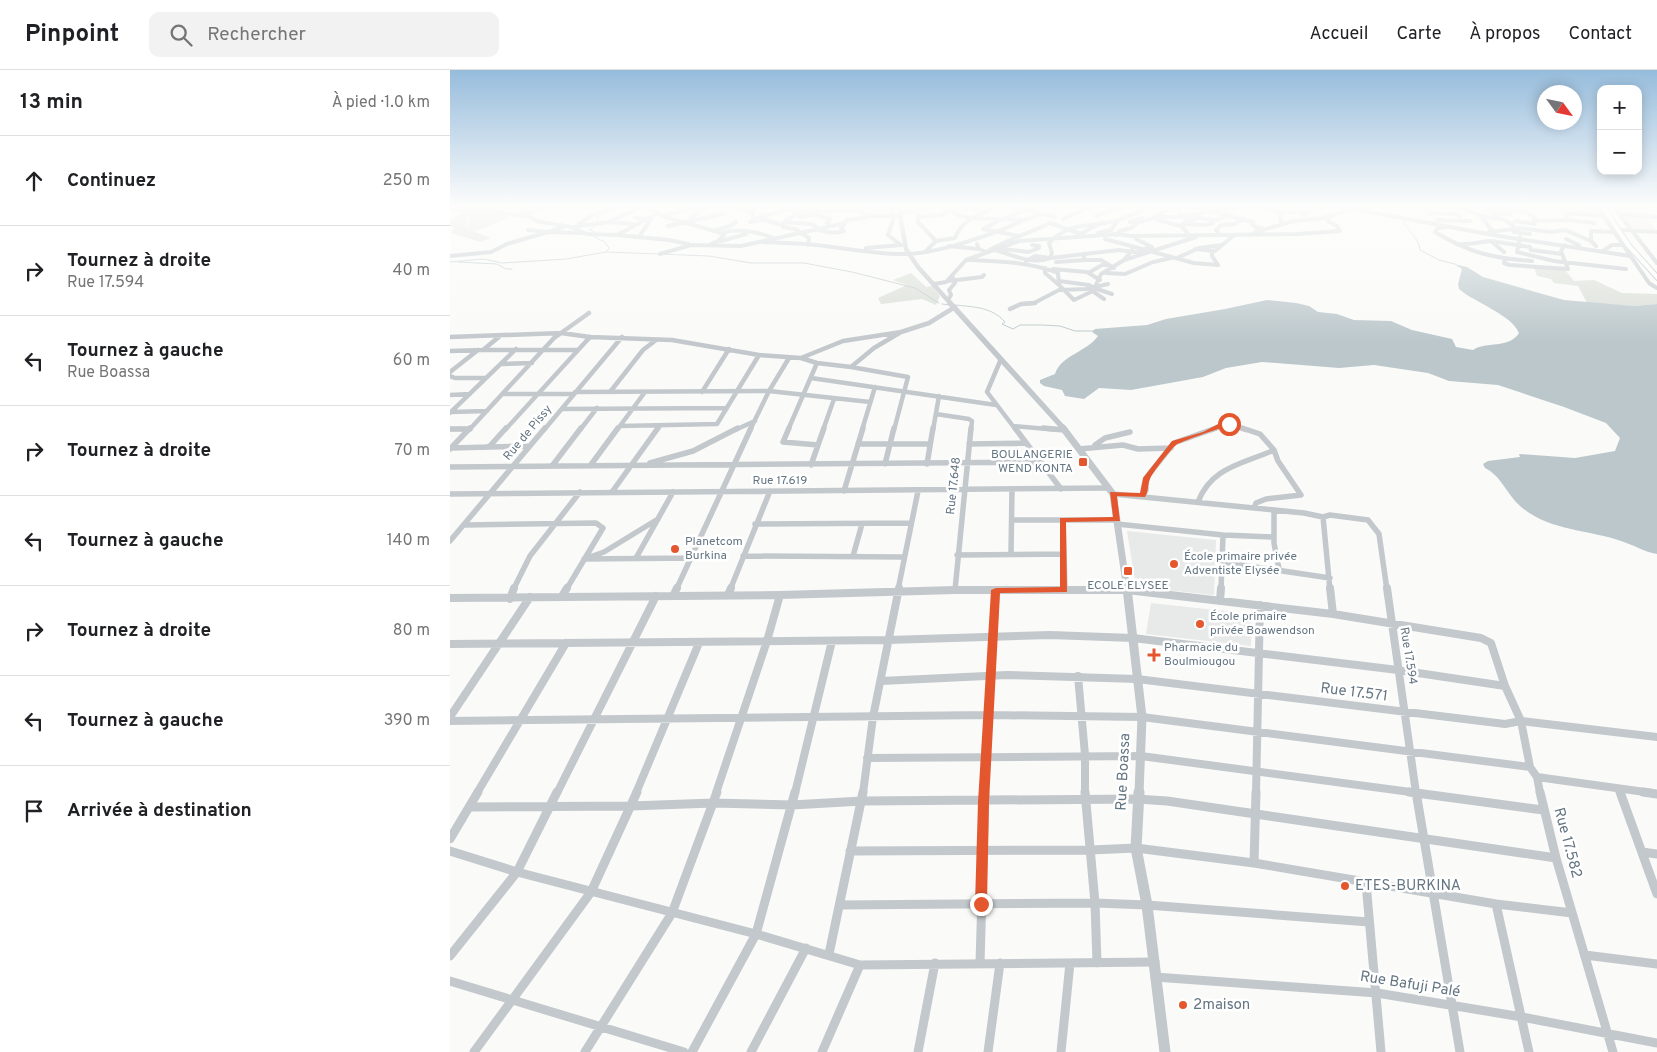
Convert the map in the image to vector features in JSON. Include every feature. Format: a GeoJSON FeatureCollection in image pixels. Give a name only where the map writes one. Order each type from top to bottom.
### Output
{"type":"FeatureCollection","features":[{"type":"Feature","properties":{"kind":"highway"},"geometry":{"type":"LineString","coordinates":[[1636,251],[1657,278]]}},
{"type":"Feature","properties":{"kind":"highway"},"geometry":{"type":"LineString","coordinates":[[1637,251],[1657,272]]}},
{"type":"Feature","properties":{"kind":"street"},"geometry":{"type":"LineString","coordinates":[[450,256],[494,251]]}},
{"type":"Feature","properties":{"kind":"street"},"geometry":{"type":"LineString","coordinates":[[660,254],[671,251]]}},
{"type":"Feature","properties":{"kind":"street"},"geometry":{"type":"LineString","coordinates":[[870,251],[890,254],[909,254],[929,251]]}},
{"type":"Feature","properties":{"kind":"street"},"geometry":{"type":"LineString","coordinates":[[907,251],[934,284],[1065,430],[1111,491]]}},
{"type":"Feature","properties":{"kind":"street"},"geometry":{"type":"LineString","coordinates":[[964,262],[962,259],[981,251]]}},
{"type":"Feature","properties":{"kind":"street"},"geometry":{"type":"LineString","coordinates":[[934,284],[946,282],[953,278],[964,262],[982,251]]}},
{"type":"Feature","properties":{"kind":"street"},"geometry":{"type":"LineString","coordinates":[[1003,251],[1026,260]]}},
{"type":"Feature","properties":{"kind":"street"},"geometry":{"type":"LineString","coordinates":[[1019,251],[1035,251]]}},
{"type":"Feature","properties":{"kind":"street"},"geometry":{"type":"LineString","coordinates":[[1050,258],[1051,251]]}},
{"type":"Feature","properties":{"kind":"street"},"geometry":{"type":"LineString","coordinates":[[1013,264],[1035,256],[1050,258],[1112,251]]}},
{"type":"Feature","properties":{"kind":"street"},"geometry":{"type":"LineString","coordinates":[[1124,260],[1129,251],[1169,256],[1195,263],[1218,266],[1217,261],[1212,256],[1212,252]]}},
{"type":"Feature","properties":{"kind":"street"},"geometry":{"type":"LineString","coordinates":[[1146,251],[1150,253]]}},
{"type":"Feature","properties":{"kind":"street"},"geometry":{"type":"LineString","coordinates":[[1091,273],[1104,265],[1157,251]]}},
{"type":"Feature","properties":{"kind":"street"},"geometry":{"type":"LineString","coordinates":[[1177,258],[1191,251]]}},
{"type":"Feature","properties":{"kind":"street"},"geometry":{"type":"LineString","coordinates":[[1205,251],[1216,251]]}},
{"type":"Feature","properties":{"kind":"street"},"geometry":{"type":"LineString","coordinates":[[1471,251],[1505,259],[1532,261]]}},
{"type":"Feature","properties":{"kind":"street"},"geometry":{"type":"LineString","coordinates":[[1537,251],[1562,254]]}},
{"type":"Feature","properties":{"kind":"street"},"geometry":{"type":"LineString","coordinates":[[1505,259],[1504,263],[1510,265],[1568,269],[1562,254],[1563,251]]}},
{"type":"Feature","properties":{"kind":"street"},"geometry":{"type":"LineString","coordinates":[[1602,251],[1630,256]]}},
{"type":"Feature","properties":{"kind":"street"},"geometry":{"type":"LineString","coordinates":[[1626,251],[1649,283],[1657,288]]}},
{"type":"Feature","properties":{"kind":"street"},"geometry":{"type":"LineString","coordinates":[[1646,251],[1657,263]]}},
{"type":"Feature","properties":{"kind":"street"},"geometry":{"type":"LineString","coordinates":[[1515,259],[1517,252],[1540,260],[1626,269]]}},
{"type":"Feature","properties":{"kind":"street"},"geometry":{"type":"LineString","coordinates":[[1083,254],[1085,260]]}},
{"type":"Feature","properties":{"kind":"street"},"geometry":{"type":"LineString","coordinates":[[973,257],[1047,269],[1091,273],[1108,271],[1125,274],[1152,262],[1169,259],[1169,256]]}},
{"type":"Feature","properties":{"kind":"street"},"geometry":{"type":"LineString","coordinates":[[1056,262],[1101,260],[1108,271]]}},
{"type":"Feature","properties":{"kind":"street"},"geometry":{"type":"LineString","coordinates":[[964,262],[995,261]]}},
{"type":"Feature","properties":{"kind":"street"},"geometry":{"type":"LineString","coordinates":[[1096,288],[1100,280],[1116,263]]}},
{"type":"Feature","properties":{"kind":"street"},"geometry":{"type":"LineString","coordinates":[[1104,265],[1108,271]]}},
{"type":"Feature","properties":{"kind":"street"},"geometry":{"type":"LineString","coordinates":[[1047,269],[1058,273],[1062,289],[1074,300],[1108,284],[1091,273]]}},
{"type":"Feature","properties":{"kind":"street"},"geometry":{"type":"LineString","coordinates":[[1047,269],[1044,273],[1059,281],[1096,288],[1112,294]]}},
{"type":"Feature","properties":{"kind":"street"},"geometry":{"type":"LineString","coordinates":[[1059,281],[1072,271]]}},
{"type":"Feature","properties":{"kind":"street"},"geometry":{"type":"LineString","coordinates":[[953,278],[972,280],[982,277],[984,274]]}},
{"type":"Feature","properties":{"kind":"street"},"geometry":{"type":"LineString","coordinates":[[801,358],[849,339],[901,332],[929,323],[951,303],[949,290],[955,283],[953,278]]}},
{"type":"Feature","properties":{"kind":"street"},"geometry":{"type":"LineString","coordinates":[[1071,289],[1076,285]]}},
{"type":"Feature","properties":{"kind":"street"},"geometry":{"type":"LineString","coordinates":[[1010,309],[1020,304],[1034,303],[1062,289],[1096,288]]}},
{"type":"Feature","properties":{"kind":"street"},"geometry":{"type":"LineString","coordinates":[[1096,288],[1104,299]]}},
{"type":"Feature","properties":{"kind":"street"},"geometry":{"type":"LineString","coordinates":[[451,448],[504,394],[544,349],[561,333],[590,313]]}},
{"type":"Feature","properties":{"kind":"street"},"geometry":{"type":"LineString","coordinates":[[851,367],[874,348],[901,332]]}},
{"type":"Feature","properties":{"kind":"street"},"geometry":{"type":"LineString","coordinates":[[450,337],[561,333],[590,337],[678,341],[759,355],[801,358],[818,363],[908,376],[906,392],[885,464]]}},
{"type":"Feature","properties":{"kind":"street"},"geometry":{"type":"LineString","coordinates":[[450,372],[500,336]]}},
{"type":"Feature","properties":{"kind":"street"},"geometry":{"type":"LineString","coordinates":[[489,447],[590,337]]}},
{"type":"Feature","properties":{"kind":"street","name":"Rue de Pissy"},"geometry":{"type":"LineString","coordinates":[[450,541],[622,337]]}},
{"type":"Feature","properties":{"kind":"street"},"geometry":{"type":"LineString","coordinates":[[610,392],[643,350],[656,340]]}},
{"type":"Feature","properties":{"kind":"street"},"geometry":{"type":"LineString","coordinates":[[702,392],[730,349]]}},
{"type":"Feature","properties":{"kind":"street"},"geometry":{"type":"LineString","coordinates":[[450,412],[516,350]]}},
{"type":"Feature","properties":{"kind":"street"},"geometry":{"type":"LineString","coordinates":[[450,351],[578,350]]}},
{"type":"Feature","properties":{"kind":"street"},"geometry":{"type":"LineString","coordinates":[[620,426],[714,424],[719,421],[759,355]]}},
{"type":"Feature","properties":{"kind":"street"},"geometry":{"type":"LineString","coordinates":[[673,596],[769,391],[790,358]]}},
{"type":"Feature","properties":{"kind":"street"},"geometry":{"type":"LineString","coordinates":[[1001,359],[987,392],[1061,489]]}},
{"type":"Feature","properties":{"kind":"street"},"geometry":{"type":"LineString","coordinates":[[818,363],[802,394],[783,442],[818,445]]}},
{"type":"Feature","properties":{"kind":"street"},"geometry":{"type":"LineString","coordinates":[[501,364],[532,364]]}},
{"type":"Feature","properties":{"kind":"street"},"geometry":{"type":"LineString","coordinates":[[450,376],[455,378],[486,378]]}},
{"type":"Feature","properties":{"kind":"street"},"geometry":{"type":"LineString","coordinates":[[811,378],[996,405]]}},
{"type":"Feature","properties":{"kind":"street"},"geometry":{"type":"LineString","coordinates":[[844,491],[876,387]]}},
{"type":"Feature","properties":{"kind":"street"},"geometry":{"type":"LineString","coordinates":[[504,394],[769,391],[870,402]]}},
{"type":"Feature","properties":{"kind":"street"},"geometry":{"type":"LineString","coordinates":[[590,466],[645,392]]}},
{"type":"Feature","properties":{"kind":"street"},"geometry":{"type":"LineString","coordinates":[[450,395],[470,394]]}},
{"type":"Feature","properties":{"kind":"street"},"geometry":{"type":"LineString","coordinates":[[927,464],[939,396]]}},
{"type":"Feature","properties":{"kind":"street"},"geometry":{"type":"LineString","coordinates":[[811,465],[834,399]]}},
{"type":"Feature","properties":{"kind":"street"},"geometry":{"type":"LineString","coordinates":[[552,466],[597,408]]}},
{"type":"Feature","properties":{"kind":"street"},"geometry":{"type":"LineString","coordinates":[[562,409],[727,408]]}},
{"type":"Feature","properties":{"kind":"street"},"geometry":{"type":"LineString","coordinates":[[450,412],[487,411]]}},
{"type":"Feature","properties":{"kind":"street","name":"Rue 17.648"},"geometry":{"type":"LineString","coordinates":[[936,414],[971,420],[954,590]]}},
{"type":"Feature","properties":{"kind":"street"},"geometry":{"type":"LineString","coordinates":[[634,466],[693,451],[755,421]]}},
{"type":"Feature","properties":{"kind":"street"},"geometry":{"type":"LineString","coordinates":[[1143,496],[1146,490],[1146,478],[1177,441],[1228,424],[1260,434],[1274,450],[1278,461],[1301,495],[1266,499],[1256,503],[1254,508]]}},
{"type":"Feature","properties":{"kind":"street"},"geometry":{"type":"LineString","coordinates":[[612,492],[634,466],[660,426]]}},
{"type":"Feature","properties":{"kind":"street"},"geometry":{"type":"LineString","coordinates":[[1013,426],[1065,430]]}},
{"type":"Feature","properties":{"kind":"street"},"geometry":{"type":"LineString","coordinates":[[450,428],[470,429]]}},
{"type":"Feature","properties":{"kind":"street"},"geometry":{"type":"LineString","coordinates":[[1094,446],[1105,438],[1130,432]]}},
{"type":"Feature","properties":{"kind":"street"},"geometry":{"type":"LineString","coordinates":[[969,444],[1026,443]]}},
{"type":"Feature","properties":{"kind":"street"},"geometry":{"type":"LineString","coordinates":[[858,444],[930,444]]}},
{"type":"Feature","properties":{"kind":"street"},"geometry":{"type":"LineString","coordinates":[[1079,449],[1094,446],[1123,445],[1133,448],[1171,448]]}},
{"type":"Feature","properties":{"kind":"street"},"geometry":{"type":"LineString","coordinates":[[451,448],[529,446]]}},
{"type":"Feature","properties":{"kind":"street"},"geometry":{"type":"LineString","coordinates":[[1198,502],[1202,488],[1216,476],[1244,461],[1258,458],[1274,450]]}},
{"type":"Feature","properties":{"kind":"street"},"geometry":{"type":"LineString","coordinates":[[450,467],[1041,462]]}},
{"type":"Feature","properties":{"kind":"street","name":"Rue 17.619"},"geometry":{"type":"LineString","coordinates":[[450,494],[770,490],[918,491],[1061,489],[1111,491]]}},
{"type":"Feature","properties":{"kind":"street"},"geometry":{"type":"LineString","coordinates":[[728,595],[770,490]]}},
{"type":"Feature","properties":{"kind":"street"},"geometry":{"type":"LineString","coordinates":[[1011,554],[1012,490]]}},
{"type":"Feature","properties":{"kind":"street"},"geometry":{"type":"LineString","coordinates":[[829,954],[862,802],[873,717],[910,523],[918,491]]}},
{"type":"Feature","properties":{"kind":"street","name":"Rue 17.594"},"geometry":{"type":"LineString","coordinates":[[1111,491],[1198,502],[1304,512],[1323,517],[1330,515],[1364,519],[1375,527],[1380,538],[1409,753],[1460,1052]]}},
{"type":"Feature","properties":{"kind":"street","name":"Rue Boassa"},"geometry":{"type":"LineString","coordinates":[[1111,491],[1127,590],[1142,717],[1136,848],[1147,905],[1164,1052]]}},
{"type":"Feature","properties":{"kind":"street"},"geometry":{"type":"LineString","coordinates":[[510,599],[518,577],[580,492]]}},
{"type":"Feature","properties":{"kind":"street"},"geometry":{"type":"LineString","coordinates":[[636,558],[673,492]]}},
{"type":"Feature","properties":{"kind":"street"},"geometry":{"type":"LineString","coordinates":[[1274,510],[1274,540],[1279,569]]}},
{"type":"Feature","properties":{"kind":"street"},"geometry":{"type":"LineString","coordinates":[[1323,517],[1332,614]]}},
{"type":"Feature","properties":{"kind":"street"},"geometry":{"type":"LineString","coordinates":[[584,559],[604,552],[658,520]]}},
{"type":"Feature","properties":{"kind":"street"},"geometry":{"type":"LineString","coordinates":[[1013,520],[1117,522],[1274,540]]}},
{"type":"Feature","properties":{"kind":"street"},"geometry":{"type":"LineString","coordinates":[[1062,520],[1064,590]]}},
{"type":"Feature","properties":{"kind":"street"},"geometry":{"type":"LineString","coordinates":[[465,525],[556,523],[596,523],[601,525],[603,528],[562,596]]}},
{"type":"Feature","properties":{"kind":"street"},"geometry":{"type":"LineString","coordinates":[[755,524],[910,523]]}},
{"type":"Feature","properties":{"kind":"street"},"geometry":{"type":"LineString","coordinates":[[853,556],[862,524]]}},
{"type":"Feature","properties":{"kind":"street"},"geometry":{"type":"LineString","coordinates":[[1220,601],[1224,535]]}},
{"type":"Feature","properties":{"kind":"street"},"geometry":{"type":"LineString","coordinates":[[957,555],[1063,554]]}},
{"type":"Feature","properties":{"kind":"street"},"geometry":{"type":"LineString","coordinates":[[743,556],[904,557]]}},
{"type":"Feature","properties":{"kind":"street"},"geometry":{"type":"LineString","coordinates":[[584,559],[690,558]]}},
{"type":"Feature","properties":{"kind":"street"},"geometry":{"type":"LineString","coordinates":[[1222,562],[1330,578]]}},
{"type":"Feature","properties":{"kind":"street"},"geometry":{"type":"LineString","coordinates":[[450,598],[510,599],[562,596],[780,595],[954,590],[1127,590],[1391,622]]}},
{"type":"Feature","properties":{"kind":"street"},"geometry":{"type":"LineString","coordinates":[[980,963],[984,802],[996,590]]}},
{"type":"Feature","properties":{"kind":"street"},"geometry":{"type":"LineString","coordinates":[[585,1052],[672,914],[713,803],[767,641],[780,595]]}},
{"type":"Feature","properties":{"kind":"street"},"geometry":{"type":"LineString","coordinates":[[450,956],[517,872],[656,596]]}},
{"type":"Feature","properties":{"kind":"street"},"geometry":{"type":"LineString","coordinates":[[450,717],[530,597]]}},
{"type":"Feature","properties":{"kind":"street"},"geometry":{"type":"LineString","coordinates":[[1254,863],[1260,605]]}},
{"type":"Feature","properties":{"kind":"street","name":"Rue 17.582"},"geometry":{"type":"LineString","coordinates":[[1391,622],[1473,636],[1491,643],[1505,686],[1521,721],[1530,767],[1537,777],[1543,810],[1556,858],[1613,1052]]}},
{"type":"Feature","properties":{"kind":"street"},"geometry":{"type":"LineString","coordinates":[[450,644],[888,640],[1050,635],[1133,638],[1398,670],[1505,686]]}},
{"type":"Feature","properties":{"kind":"street"},"geometry":{"type":"LineString","coordinates":[[692,1052],[756,934],[792,805],[832,640]]}},
{"type":"Feature","properties":{"kind":"street"},"geometry":{"type":"LineString","coordinates":[[474,1052],[591,892],[631,806],[699,642]]}},
{"type":"Feature","properties":{"kind":"street"},"geometry":{"type":"LineString","coordinates":[[450,839],[566,644]]}},
{"type":"Feature","properties":{"kind":"street","name":"Rue 17.571"},"geometry":{"type":"LineString","coordinates":[[881,681],[1007,675],[1137,679],[1405,713],[1505,724],[1521,721],[1657,737]]}},
{"type":"Feature","properties":{"kind":"street"},"geometry":{"type":"LineString","coordinates":[[1078,676],[1080,716],[1085,755],[1085,800],[1095,903],[1096,963]]}},
{"type":"Feature","properties":{"kind":"street"},"geometry":{"type":"LineString","coordinates":[[450,721],[989,715],[1142,717],[1409,753],[1530,767]]}},
{"type":"Feature","properties":{"kind":"street"},"geometry":{"type":"LineString","coordinates":[[868,758],[1140,756],[1543,810]]}},
{"type":"Feature","properties":{"kind":"street"},"geometry":{"type":"LineString","coordinates":[[1537,777],[1657,794]]}},
{"type":"Feature","properties":{"kind":"street"},"geometry":{"type":"LineString","coordinates":[[1618,789],[1657,894]]}},
{"type":"Feature","properties":{"kind":"street"},"geometry":{"type":"LineString","coordinates":[[470,808],[550,808],[713,803],[792,805],[862,802],[1137,799],[1167,801],[1556,858]]}},
{"type":"Feature","properties":{"kind":"street"},"geometry":{"type":"LineString","coordinates":[[850,851],[1091,850],[1136,848],[1254,863],[1432,894],[1572,914]]}},
{"type":"Feature","properties":{"kind":"street"},"geometry":{"type":"LineString","coordinates":[[450,851],[517,872],[829,954],[860,965],[1154,962]]}},
{"type":"Feature","properties":{"kind":"street"},"geometry":{"type":"LineString","coordinates":[[1642,852],[1657,854]]}},
{"type":"Feature","properties":{"kind":"street"},"geometry":{"type":"LineString","coordinates":[[1366,883],[1381,1052]]}},
{"type":"Feature","properties":{"kind":"street"},"geometry":{"type":"LineString","coordinates":[[841,905],[1095,903],[1147,905],[1369,922]]}},
{"type":"Feature","properties":{"kind":"street"},"geometry":{"type":"LineString","coordinates":[[1496,904],[1529,1052]]}},
{"type":"Feature","properties":{"kind":"street"},"geometry":{"type":"LineString","coordinates":[[751,1052],[806,948]]}},
{"type":"Feature","properties":{"kind":"street"},"geometry":{"type":"LineString","coordinates":[[1585,955],[1657,964]]}},
{"type":"Feature","properties":{"kind":"street"},"geometry":{"type":"LineString","coordinates":[[918,1052],[934,963]]}},
{"type":"Feature","properties":{"kind":"street"},"geometry":{"type":"LineString","coordinates":[[988,1052],[1000,963]]}},
{"type":"Feature","properties":{"kind":"street"},"geometry":{"type":"LineString","coordinates":[[1061,1052],[1070,963]]}},
{"type":"Feature","properties":{"kind":"street"},"geometry":{"type":"LineString","coordinates":[[822,1052],[860,965]]}},
{"type":"Feature","properties":{"kind":"street","name":"Rue Bafuji Palé"},"geometry":{"type":"LineString","coordinates":[[1155,977],[1377,993],[1608,1032],[1657,1043]]}},
{"type":"Feature","properties":{"kind":"street"},"geometry":{"type":"LineString","coordinates":[[450,981],[684,1052]]}},
{"type":"Feature","properties":{"kind":"shaded area"},"geometry":{"type":"Polygon","coordinates":[[[1454,264],[1467,267],[1483,277],[1564,300],[1634,306],[1657,304],[1657,554],[1608,537],[1554,524],[1529,513],[1518,504],[1499,479],[1485,468],[1483,464],[1488,461],[1520,457],[1519,454],[1575,458],[1615,451],[1620,438],[1606,423],[1498,385],[1449,381],[1428,373],[1374,365],[1339,368],[1262,362],[1226,368],[1203,377],[1131,390],[1099,388],[1084,399],[1065,396],[1062,390],[1044,386],[1040,383],[1040,380],[1055,374],[1063,362],[1093,341],[1098,336],[1092,332],[1095,329],[1147,325],[1166,319],[1267,300],[1296,303],[1309,306],[1318,312],[1337,314],[1354,320],[1391,321],[1412,330],[1452,339],[1456,347],[1473,350],[1478,347],[1503,343],[1515,338],[1519,333],[1515,326],[1501,314],[1459,289],[1458,284],[1462,269],[1454,264]]]}},
{"type":"Feature","properties":{"kind":"shaded area"},"geometry":{"type":"Polygon","coordinates":[[[1534,267],[1565,270],[1574,281],[1594,280],[1622,293],[1657,294],[1657,304],[1634,306],[1587,303],[1578,286],[1554,283],[1551,279],[1537,276],[1534,267]]]}},
{"type":"Feature","properties":{"kind":"shaded area"},"geometry":{"type":"Polygon","coordinates":[[[911,273],[926,287],[932,286],[940,296],[936,305],[922,299],[881,304],[878,298],[907,285],[893,280],[911,273]]]}},
{"type":"Feature","properties":{"kind":"shaded area","name":"École primaire privée Adventiste Elysée"},"geometry":{"type":"Polygon","coordinates":[[[1127,531],[1216,540],[1214,595],[1136,587],[1127,531]]]}},
{"type":"Feature","properties":{"kind":"shaded area","name":"École primaire privée Boawendson"},"geometry":{"type":"Polygon","coordinates":[[[1151,603],[1252,614],[1251,646],[1146,634],[1151,603]]]}},
{"type":"Feature","properties":{"kind":"waterway"},"geometry":{"type":"LineString","coordinates":[[1422,251],[1439,260],[1455,264]]}},
{"type":"Feature","properties":{"kind":"waterway"},"geometry":{"type":"LineString","coordinates":[[450,262],[484,259],[502,263],[566,259],[606,252],[709,256],[751,263],[804,263],[852,272],[915,288],[939,303]]}},
{"type":"Feature","properties":{"kind":"waterway"},"geometry":{"type":"LineString","coordinates":[[458,262],[497,264],[506,269],[512,269]]}},
{"type":"Feature","properties":{"kind":"waterway"},"geometry":{"type":"LineString","coordinates":[[942,304],[950,305]]}},
{"type":"Feature","properties":{"kind":"waterway"},"geometry":{"type":"LineString","coordinates":[[955,305],[976,307],[994,313],[1005,322],[1002,324],[1013,329],[1020,325],[1042,325],[1060,326],[1075,331],[1094,331]]}},
{"type":"Feature","properties":{"kind":"place","name":"BOULANGERIE WEND KONTA"},"geometry":{"type":"Point","coordinates":[1083,462]}},
{"type":"Feature","properties":{"kind":"place","name":"Planetcom Burkina"},"geometry":{"type":"Point","coordinates":[675,549]}},
{"type":"Feature","properties":{"kind":"place","name":"École primaire privée Adventiste Elysée"},"geometry":{"type":"Point","coordinates":[1174,564]}},
{"type":"Feature","properties":{"kind":"place","name":"ECOLE ELYSEE"},"geometry":{"type":"Point","coordinates":[1128,571]}},
{"type":"Feature","properties":{"kind":"place","name":"École primaire privée Boawendson"},"geometry":{"type":"Point","coordinates":[1200,624]}},
{"type":"Feature","properties":{"kind":"place","name":"Pharmacie du Boulmiougou"},"geometry":{"type":"Point","coordinates":[1154,655]}},
{"type":"Feature","properties":{"kind":"place","name":"ETES-BURKINA"},"geometry":{"type":"Point","coordinates":[1345,886]}},
{"type":"Feature","properties":{"kind":"place","name":"2maison"},"geometry":{"type":"Point","coordinates":[1183,1005]}},
{"type":"Feature","properties":{"kind":"route"},"geometry":{"type":"LineString","coordinates":[[981,904],[984,802],[996,590],[1064,590],[1062,520],[1117,520],[1113,494],[1143,496],[1146,490],[1146,478],[1174,443],[1205,433],[1222,424],[1229,424]]}}]}
